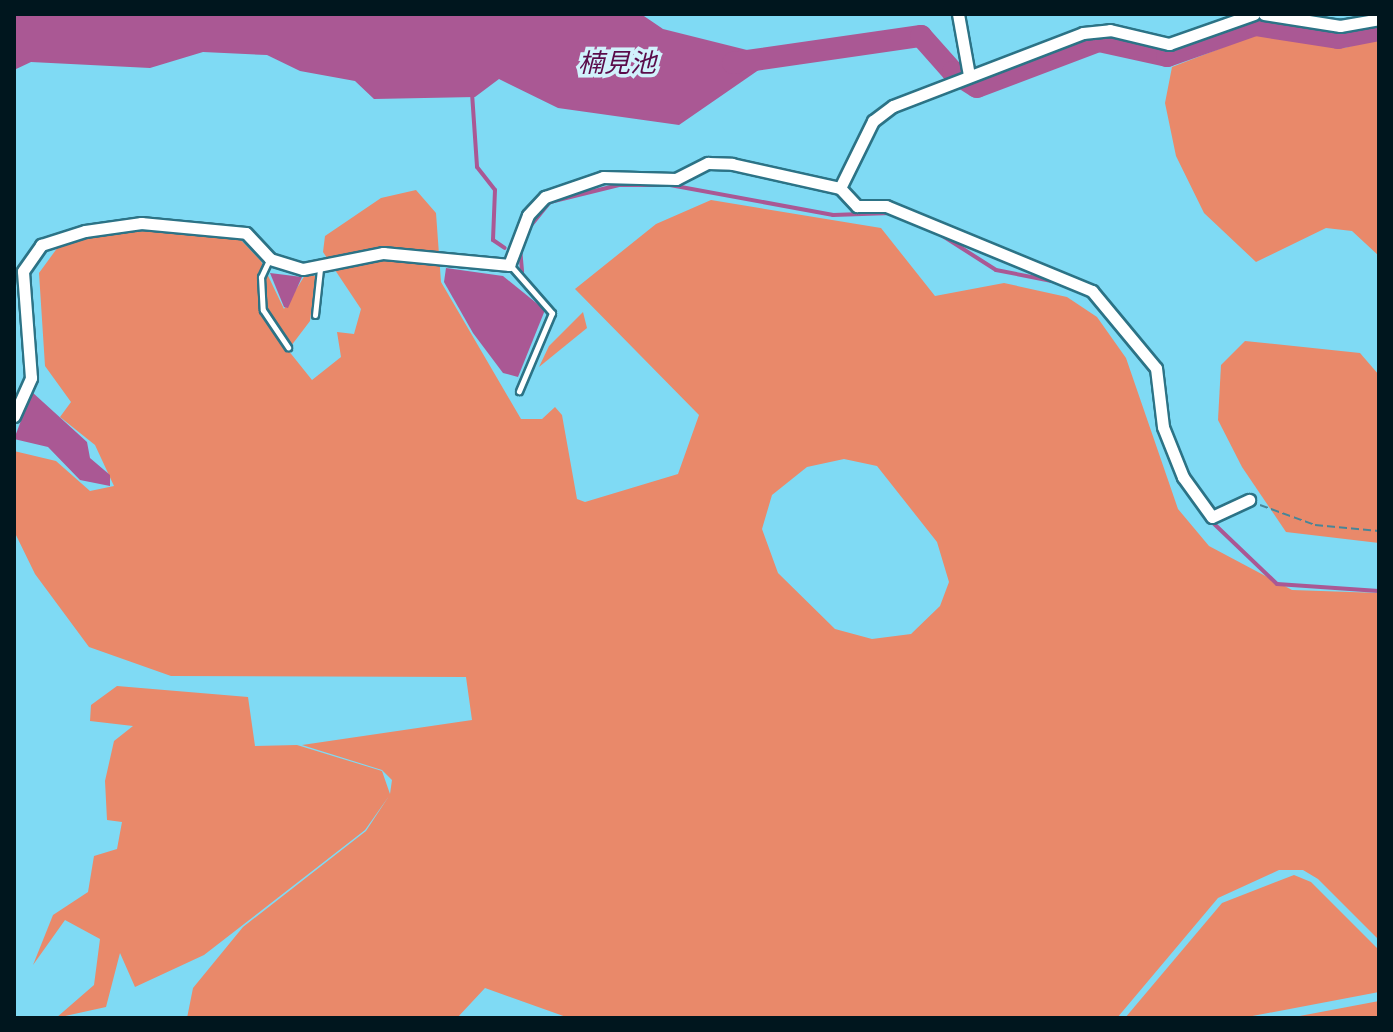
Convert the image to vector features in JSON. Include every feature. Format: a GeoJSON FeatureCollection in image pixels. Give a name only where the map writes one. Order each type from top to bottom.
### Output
{"type":"FeatureCollection","features":[{"type":"Feature","properties":{"kind":"street"},"geometry":{"type":"LineString","coordinates":[[958,14],[968,76]]}},
{"type":"Feature","properties":{"kind":"street"},"geometry":{"type":"LineString","coordinates":[[840,188],[883,111],[1083,33],[1110,30],[1169,44],[1254,14]]}},
{"type":"Feature","properties":{"kind":"street"},"geometry":{"type":"LineString","coordinates":[[1264,14],[1340,26],[1379,19]]}},
{"type":"Feature","properties":{"kind":"street"},"geometry":{"type":"LineString","coordinates":[[14,416],[31,378],[23,271],[41,245],[101,228],[170,224],[246,233],[270,259],[320,269],[383,253],[509,265],[528,215],[545,197],[603,177],[676,179],[720,164],[840,188],[857,206],[886,206],[1092,291],[1156,368],[1163,427],[1183,477],[1212,517],[1249,500]]}},
{"type":"Feature","properties":{"kind":"lane"},"geometry":{"type":"LineString","coordinates":[[270,259],[261,277],[263,310],[288,347]]}},
{"type":"Feature","properties":{"kind":"lane"},"geometry":{"type":"LineString","coordinates":[[509,265],[552,313],[519,391]]}},
{"type":"Feature","properties":{"kind":"lane"},"geometry":{"type":"LineString","coordinates":[[315,315],[320,269]]}},
{"type":"Feature","properties":{"kind":"path"},"geometry":{"type":"LineString","coordinates":[[1249,500],[1315,525],[1379,531]]}},
{"type":"Feature","properties":{"kind":"shaded area"},"geometry":{"type":"Polygon","coordinates":[[[1258,34],[1344,48],[1379,39],[1379,256],[1352,231],[1326,228],[1256,262],[1204,213],[1176,156],[1165,103],[1172,67],[1258,34]]]}},
{"type":"Feature","properties":{"kind":"shaded area"},"geometry":{"type":"Polygon","coordinates":[[[416,190],[436,213],[441,282],[521,419],[542,419],[555,407],[562,415],[577,499],[585,502],[678,474],[699,415],[575,289],[656,224],[711,200],[881,228],[935,296],[1004,283],[1067,297],[1097,317],[1126,358],[1178,509],[1209,546],[1292,590],[1379,593],[1379,940],[1318,879],[1303,870],[1279,870],[1218,898],[1117,1018],[569,1018],[485,988],[457,1018],[187,1018],[193,988],[243,927],[366,831],[389,796],[365,830],[204,955],[135,987],[120,953],[106,1007],[56,1018],[94,985],[100,939],[65,920],[33,965],[53,915],[88,892],[94,856],[117,849],[122,822],[107,820],[105,781],[114,741],[133,726],[90,721],[91,705],[117,686],[248,697],[255,746],[297,745],[382,771],[390,794],[392,780],[382,770],[302,745],[472,720],[466,677],[171,676],[89,647],[35,574],[14,531],[14,451],[56,461],[90,491],[114,486],[95,445],[60,417],[71,402],[45,366],[39,273],[58,247],[91,236],[165,229],[237,236],[261,261],[284,309],[305,275],[316,276],[310,321],[288,350],[312,380],[341,357],[337,332],[354,334],[361,309],[323,252],[325,236],[381,198],[416,190]],[[844,459],[807,467],[772,495],[762,529],[778,573],[835,629],[872,639],[911,634],[940,606],[949,582],[937,542],[877,466],[844,459]]]}},
{"type":"Feature","properties":{"kind":"shaded area"},"geometry":{"type":"Polygon","coordinates":[[[583,312],[587,328],[539,367],[549,346],[583,312]]]}},
{"type":"Feature","properties":{"kind":"shaded area"},"geometry":{"type":"Polygon","coordinates":[[[1245,341],[1360,353],[1379,375],[1379,543],[1286,532],[1242,467],[1218,420],[1221,365],[1245,341]]]}},
{"type":"Feature","properties":{"kind":"shaded area"},"geometry":{"type":"Polygon","coordinates":[[[1294,875],[1311,882],[1379,950],[1379,992],[1242,1018],[1125,1018],[1222,903],[1294,875]]]}},
{"type":"Feature","properties":{"kind":"shaded area"},"geometry":{"type":"Polygon","coordinates":[[[1379,1001],[1379,1018],[1289,1018],[1379,1001]]]}},
{"type":"Feature","properties":{"kind":"water","name":"楠見池"},"geometry":{"type":"Polygon","coordinates":[[[14,14],[641,14],[663,29],[759,53],[763,67],[679,125],[558,108],[499,79],[475,97],[374,99],[355,81],[300,71],[267,55],[203,52],[150,68],[31,62],[14,70],[14,14]]]}},
{"type":"Feature","properties":{"kind":"water"},"geometry":{"type":"Polygon","coordinates":[[[446,268],[503,276],[545,310],[518,377],[503,373],[473,333],[444,282],[446,268]]]}},
{"type":"Feature","properties":{"kind":"water"},"geometry":{"type":"Polygon","coordinates":[[[270,273],[302,277],[288,308],[284,307],[270,273]]]}},
{"type":"Feature","properties":{"kind":"water"},"geometry":{"type":"Polygon","coordinates":[[[32,392],[87,442],[90,458],[110,475],[110,486],[80,480],[48,447],[14,439],[32,392]]]}},
{"type":"Feature","properties":{"kind":"waterway"},"geometry":{"type":"LineString","coordinates":[[733,63],[921,36],[953,72],[977,87],[1099,41],[1167,56],[1255,25],[1338,38],[1379,30]]}},
{"type":"Feature","properties":{"kind":"waterway"},"geometry":{"type":"LineString","coordinates":[[472,93],[477,167],[495,190],[493,240],[505,248]]}},
{"type":"Feature","properties":{"kind":"waterway"},"geometry":{"type":"LineString","coordinates":[[528,229],[550,202],[619,185],[670,185],[833,215],[891,213]]}},
{"type":"Feature","properties":{"kind":"waterway"},"geometry":{"type":"LineString","coordinates":[[935,231],[996,270],[1057,282]]}},
{"type":"Feature","properties":{"kind":"waterway"},"geometry":{"type":"LineString","coordinates":[[520,248],[522,272]]}},
{"type":"Feature","properties":{"kind":"waterway"},"geometry":{"type":"LineString","coordinates":[[1100,308],[1152,373]]}},
{"type":"Feature","properties":{"kind":"waterway"},"geometry":{"type":"LineString","coordinates":[[1209,519],[1277,584],[1379,591]]}}]}
